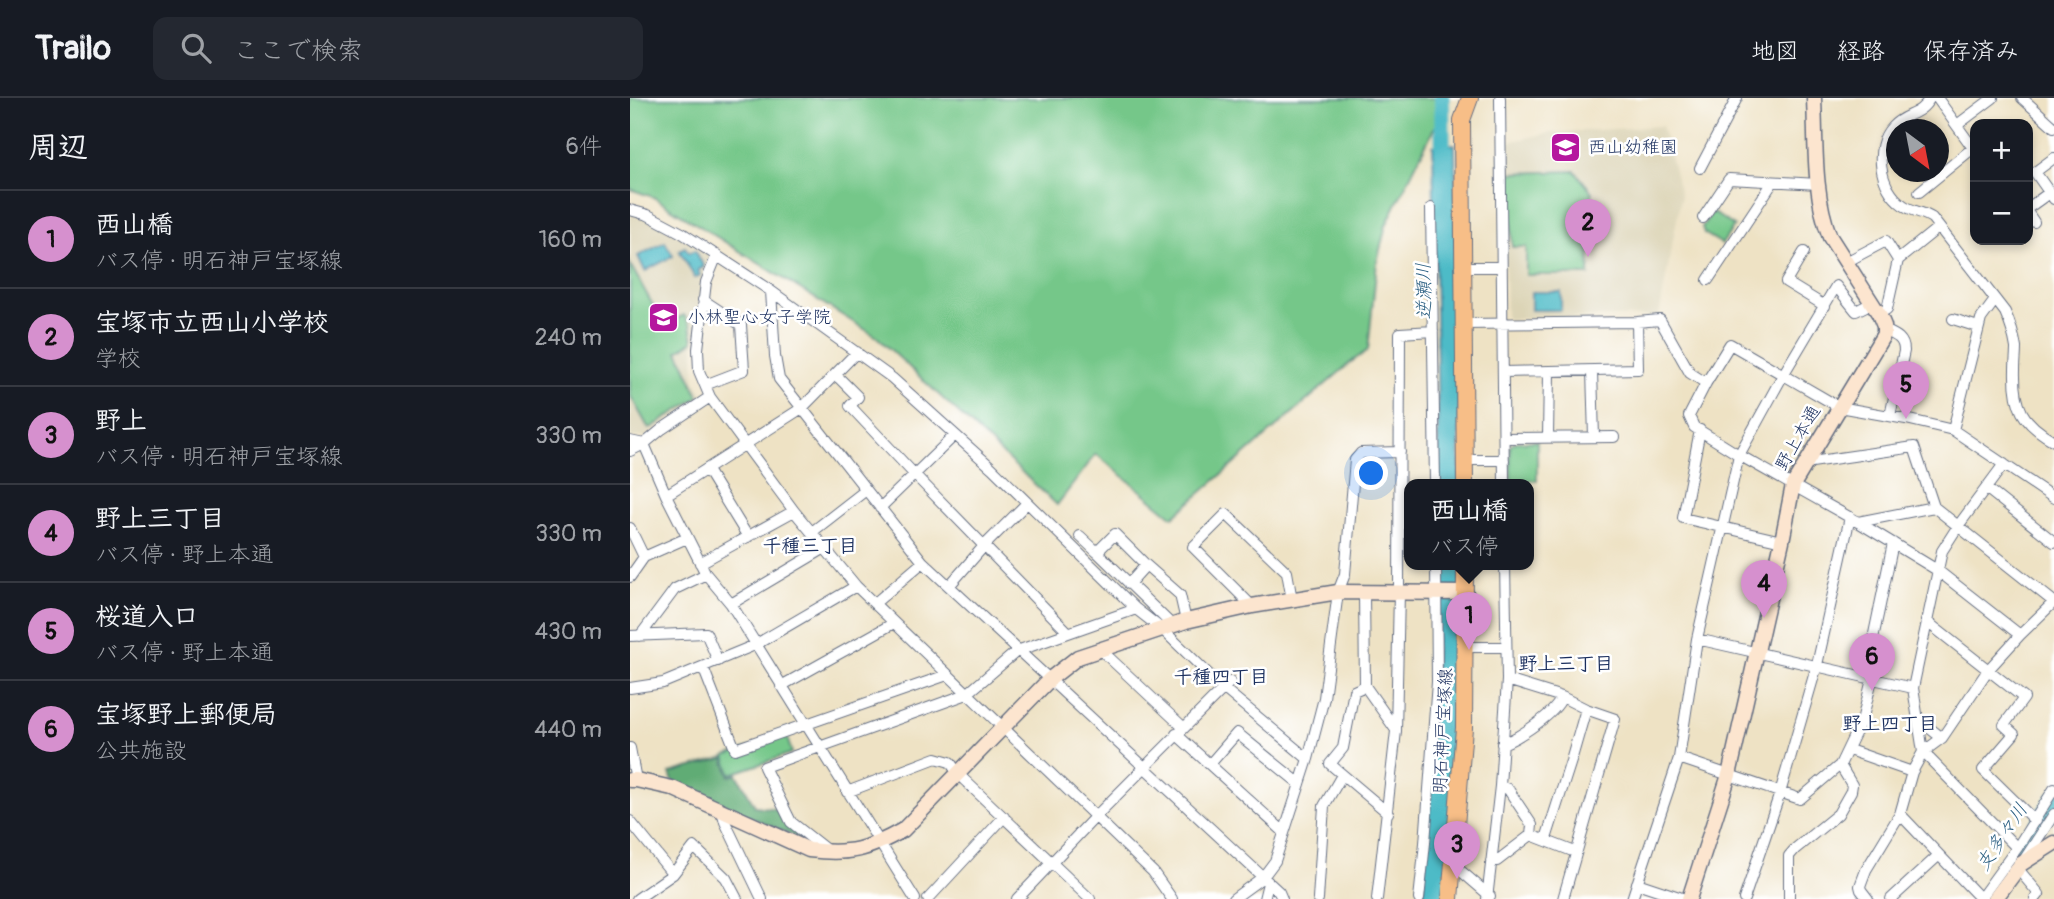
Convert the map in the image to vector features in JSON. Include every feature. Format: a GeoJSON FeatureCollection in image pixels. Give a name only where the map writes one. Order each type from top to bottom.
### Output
{"type":"FeatureCollection","features":[{"type":"Feature","properties":{"kind":"main road"},"geometry":{"type":"LineString","coordinates":[[1465,479],[1462,120],[1470,98]]}},
{"type":"Feature","properties":{"kind":"main road","name":"明石神戸宝塚線"},"geometry":{"type":"LineString","coordinates":[[1450,899],[1464,728],[1465,570]]}},
{"type":"Feature","properties":{"kind":"street"},"geometry":{"type":"LineString","coordinates":[[1500,98],[1504,479]]}},
{"type":"Feature","properties":{"kind":"street"},"geometry":{"type":"LineString","coordinates":[[1700,168],[1737,98]]}},
{"type":"Feature","properties":{"kind":"street"},"geometry":{"type":"LineString","coordinates":[[1814,98],[1818,184],[1825,225],[1875,308],[1884,330],[1898,336],[1904,344],[1890,416]]}},
{"type":"Feature","properties":{"kind":"street"},"geometry":{"type":"LineString","coordinates":[[1930,98],[1923,110],[1901,119],[1891,128],[1883,141],[1881,153],[1885,181],[1905,207],[1932,218],[2005,312],[2016,350],[2015,393],[2019,411],[2028,422],[2054,441]]}},
{"type":"Feature","properties":{"kind":"street"},"geometry":{"type":"LineString","coordinates":[[1919,192],[1973,148],[1937,98]]}},
{"type":"Feature","properties":{"kind":"street"},"geometry":{"type":"LineString","coordinates":[[1957,125],[1993,98]]}},
{"type":"Feature","properties":{"kind":"street"},"geometry":{"type":"LineString","coordinates":[[2022,98],[2054,127]]}},
{"type":"Feature","properties":{"kind":"street"},"geometry":{"type":"LineString","coordinates":[[2033,206],[2052,196],[2035,172],[2054,158]]}},
{"type":"Feature","properties":{"kind":"street"},"geometry":{"type":"LineString","coordinates":[[1703,218],[1729,179],[1818,184]]}},
{"type":"Feature","properties":{"kind":"street"},"geometry":{"type":"LineString","coordinates":[[1708,280],[1773,182]]}},
{"type":"Feature","properties":{"kind":"street"},"geometry":{"type":"LineString","coordinates":[[1430,208],[1435,479]]}},
{"type":"Feature","properties":{"kind":"street"},"geometry":{"type":"LineString","coordinates":[[630,210],[648,215],[717,255],[892,378],[1136,609],[1174,626]]}},
{"type":"Feature","properties":{"kind":"street"},"geometry":{"type":"LineString","coordinates":[[1632,899],[1679,758],[1697,639],[1739,455],[1836,286],[1856,312],[1875,308],[1887,309],[1898,260],[1939,227]]}},
{"type":"Feature","properties":{"kind":"street"},"geometry":{"type":"LineString","coordinates":[[1846,262],[1886,241],[1898,260]]}},
{"type":"Feature","properties":{"kind":"street"},"geometry":{"type":"LineString","coordinates":[[1804,253],[1786,282],[1825,306]]}},
{"type":"Feature","properties":{"kind":"street"},"geometry":{"type":"LineString","coordinates":[[717,255],[706,282],[698,349],[699,371],[710,397],[794,511],[856,586],[1153,872],[1172,899]]}},
{"type":"Feature","properties":{"kind":"street"},"geometry":{"type":"LineString","coordinates":[[1463,267],[1501,267]]}},
{"type":"Feature","properties":{"kind":"street"},"geometry":{"type":"LineString","coordinates":[[771,291],[779,379],[923,562],[1279,892],[1282,899]]}},
{"type":"Feature","properties":{"kind":"street"},"geometry":{"type":"LineString","coordinates":[[703,300],[741,325],[744,370],[705,385]]}},
{"type":"Feature","properties":{"kind":"street"},"geometry":{"type":"LineString","coordinates":[[1953,430],[1981,318],[1995,300]]}},
{"type":"Feature","properties":{"kind":"street"},"geometry":{"type":"LineString","coordinates":[[1954,319],[1979,327]]}},
{"type":"Feature","properties":{"kind":"street"},"geometry":{"type":"LineString","coordinates":[[1463,324],[1660,320],[1690,373],[1706,383]]}},
{"type":"Feature","properties":{"kind":"street"},"geometry":{"type":"LineString","coordinates":[[1504,372],[1638,369],[1637,322]]}},
{"type":"Feature","properties":{"kind":"street","name":"野上本通"},"geometry":{"type":"LineString","coordinates":[[1687,899],[1729,775],[1793,485],[1882,338],[1884,330]]}},
{"type":"Feature","properties":{"kind":"street"},"geometry":{"type":"LineString","coordinates":[[1377,899],[1396,731],[1400,333],[1433,331]]}},
{"type":"Feature","properties":{"kind":"street"},"geometry":{"type":"LineString","coordinates":[[2020,635],[1937,570],[1854,519],[1739,455],[1694,426],[1689,416],[1730,344],[1839,407],[1953,430],[2054,498]]}},
{"type":"Feature","properties":{"kind":"street"},"geometry":{"type":"LineString","coordinates":[[666,495],[802,408],[857,352]]}},
{"type":"Feature","properties":{"kind":"street"},"geometry":{"type":"LineString","coordinates":[[1592,371],[1594,437]]}},
{"type":"Feature","properties":{"kind":"street"},"geometry":{"type":"LineString","coordinates":[[1548,437],[1549,372]]}},
{"type":"Feature","properties":{"kind":"street"},"geometry":{"type":"LineString","coordinates":[[836,375],[858,397],[850,406],[1068,632]]}},
{"type":"Feature","properties":{"kind":"street"},"geometry":{"type":"LineString","coordinates":[[630,451],[710,397]]}},
{"type":"Feature","properties":{"kind":"street"},"geometry":{"type":"LineString","coordinates":[[1700,430],[1683,518],[1782,541]]}},
{"type":"Feature","properties":{"kind":"street"},"geometry":{"type":"LineString","coordinates":[[880,508],[955,435]]}},
{"type":"Feature","properties":{"kind":"street"},"geometry":{"type":"LineString","coordinates":[[1505,438],[1614,437]]}},
{"type":"Feature","properties":{"kind":"street"},"geometry":{"type":"LineString","coordinates":[[630,441],[644,444]]}},
{"type":"Feature","properties":{"kind":"street"},"geometry":{"type":"LineString","coordinates":[[644,444],[706,574],[731,604],[915,899]]}},
{"type":"Feature","properties":{"kind":"street"},"geometry":{"type":"LineString","coordinates":[[1804,463],[1914,447],[1934,507],[2054,602],[1988,670],[1942,738],[1923,752],[1912,772],[1900,814],[1866,870],[1860,886],[1862,896]]}},
{"type":"Feature","properties":{"kind":"street"},"geometry":{"type":"LineString","coordinates":[[1264,899],[1266,880],[1275,861],[1308,759],[1324,698],[1338,592],[1345,574],[1355,460],[1360,453],[1400,452]]}},
{"type":"Feature","properties":{"kind":"street"},"geometry":{"type":"LineString","coordinates":[[1465,460],[1504,460]]}},
{"type":"Feature","properties":{"kind":"street"},"geometry":{"type":"LineString","coordinates":[[2004,464],[1942,551],[1913,688],[1923,752],[2017,848]]}},
{"type":"Feature","properties":{"kind":"street"},"geometry":{"type":"LineString","coordinates":[[707,470],[748,537]]}},
{"type":"Feature","properties":{"kind":"street"},"geometry":{"type":"LineString","coordinates":[[1986,488],[2054,542]]}},
{"type":"Feature","properties":{"kind":"street"},"geometry":{"type":"LineString","coordinates":[[812,532],[866,490]]}},
{"type":"Feature","properties":{"kind":"street"},"geometry":{"type":"LineString","coordinates":[[948,586],[1027,503]]}},
{"type":"Feature","properties":{"kind":"street"},"geometry":{"type":"LineString","coordinates":[[1854,519],[1934,507]]}},
{"type":"Feature","properties":{"kind":"street"},"geometry":{"type":"LineString","coordinates":[[700,563],[794,511]]}},
{"type":"Feature","properties":{"kind":"street"},"geometry":{"type":"LineString","coordinates":[[1252,606],[1193,547],[1226,513],[1287,572],[1292,600]]}},
{"type":"Feature","properties":{"kind":"street"},"geometry":{"type":"LineString","coordinates":[[1744,899],[1780,793],[1817,665],[1854,519]]}},
{"type":"Feature","properties":{"kind":"street"},"geometry":{"type":"LineString","coordinates":[[630,528],[644,557]]}},
{"type":"Feature","properties":{"kind":"street"},"geometry":{"type":"LineString","coordinates":[[1097,552],[1115,534],[1180,595],[1174,626]]}},
{"type":"Feature","properties":{"kind":"street"},"geometry":{"type":"LineString","coordinates":[[1080,536],[1174,626],[1227,685],[1308,759]]}},
{"type":"Feature","properties":{"kind":"street"},"geometry":{"type":"LineString","coordinates":[[630,576],[644,557],[687,538]]}},
{"type":"Feature","properties":{"kind":"street"},"geometry":{"type":"LineString","coordinates":[[1679,758],[1800,799],[1840,765],[1863,717],[1893,543]]}},
{"type":"Feature","properties":{"kind":"street"},"geometry":{"type":"LineString","coordinates":[[731,604],[825,548]]}},
{"type":"Feature","properties":{"kind":"street"},"geometry":{"type":"LineString","coordinates":[[875,603],[923,562]]}},
{"type":"Feature","properties":{"kind":"street"},"geometry":{"type":"LineString","coordinates":[[1129,584],[1146,565]]}},
{"type":"Feature","properties":{"kind":"street"},"geometry":{"type":"LineString","coordinates":[[1419,899],[1426,843],[1437,682],[1436,570]]}},
{"type":"Feature","properties":{"kind":"street"},"geometry":{"type":"LineString","coordinates":[[1489,898],[1507,680],[1505,570]]}},
{"type":"Feature","properties":{"kind":"street"},"geometry":{"type":"LineString","coordinates":[[635,636],[675,589],[706,574]]}},
{"type":"Feature","properties":{"kind":"street"},"geometry":{"type":"LineString","coordinates":[[630,688],[663,683],[755,645],[856,586]]}},
{"type":"Feature","properties":{"kind":"street"},"geometry":{"type":"LineString","coordinates":[[630,748],[633,780],[672,789],[809,850],[850,852],[879,843],[903,831],[1050,679],[1079,657],[1174,626],[1252,606],[1338,592],[1466,593]]}},
{"type":"Feature","properties":{"kind":"street"},"geometry":{"type":"LineString","coordinates":[[1364,593],[1365,686],[1396,731]]}},
{"type":"Feature","properties":{"kind":"street"},"geometry":{"type":"LineString","coordinates":[[831,852],[791,822],[764,767],[967,694],[1017,651],[1136,609]]}},
{"type":"Feature","properties":{"kind":"street"},"geometry":{"type":"LineString","coordinates":[[1926,621],[2024,698],[2004,725],[2014,734],[1983,770],[2035,821]]}},
{"type":"Feature","properties":{"kind":"street"},"geometry":{"type":"LineString","coordinates":[[781,686],[894,623]]}},
{"type":"Feature","properties":{"kind":"street"},"geometry":{"type":"LineString","coordinates":[[635,636],[706,633],[718,661]]}},
{"type":"Feature","properties":{"kind":"street"},"geometry":{"type":"LineString","coordinates":[[1697,639],[1913,688]]}},
{"type":"Feature","properties":{"kind":"street"},"geometry":{"type":"LineString","coordinates":[[1466,647],[1506,647]]}},
{"type":"Feature","properties":{"kind":"street"},"geometry":{"type":"LineString","coordinates":[[1101,650],[1210,764],[1284,832]]}},
{"type":"Feature","properties":{"kind":"street"},"geometry":{"type":"LineString","coordinates":[[703,667],[735,749],[947,675]]}},
{"type":"Feature","properties":{"kind":"street"},"geometry":{"type":"LineString","coordinates":[[1507,680],[1562,697],[1615,719],[1563,899]]}},
{"type":"Feature","properties":{"kind":"street"},"geometry":{"type":"LineString","coordinates":[[1017,899],[1227,685]]}},
{"type":"Feature","properties":{"kind":"street"},"geometry":{"type":"LineString","coordinates":[[1365,686],[1354,691],[1343,748],[1329,764],[1388,813]]}},
{"type":"Feature","properties":{"kind":"street"},"geometry":{"type":"LineString","coordinates":[[1503,744],[1558,706],[1562,697]]}},
{"type":"Feature","properties":{"kind":"street"},"geometry":{"type":"LineString","coordinates":[[1546,839],[1586,709]]}},
{"type":"Feature","properties":{"kind":"street"},"geometry":{"type":"LineString","coordinates":[[1918,719],[1942,738]]}},
{"type":"Feature","properties":{"kind":"street"},"geometry":{"type":"LineString","coordinates":[[1210,764],[1237,733],[1300,784]]}},
{"type":"Feature","properties":{"kind":"street"},"geometry":{"type":"LineString","coordinates":[[1849,750],[1912,772]]}},
{"type":"Feature","properties":{"kind":"street"},"geometry":{"type":"LineString","coordinates":[[847,792],[936,758],[950,762],[959,775],[1090,899]]}},
{"type":"Feature","properties":{"kind":"street"},"geometry":{"type":"LineString","coordinates":[[1789,899],[1789,856],[1838,814],[1851,791],[1852,785],[1840,765]]}},
{"type":"Feature","properties":{"kind":"street"},"geometry":{"type":"LineString","coordinates":[[1318,899],[1324,806],[1342,775]]}},
{"type":"Feature","properties":{"kind":"street"},"geometry":{"type":"LineString","coordinates":[[1491,861],[1497,860],[1531,835],[1532,822],[1508,789],[1500,786]]}},
{"type":"Feature","properties":{"kind":"street"},"geometry":{"type":"LineString","coordinates":[[1900,814],[1980,899],[2017,848],[2054,789]]}},
{"type":"Feature","properties":{"kind":"street"},"geometry":{"type":"LineString","coordinates":[[722,811],[762,899]]}},
{"type":"Feature","properties":{"kind":"street"},"geometry":{"type":"LineString","coordinates":[[1995,899],[2054,814]]}},
{"type":"Feature","properties":{"kind":"street"},"geometry":{"type":"LineString","coordinates":[[928,899],[1004,817]]}},
{"type":"Feature","properties":{"kind":"street"},"geometry":{"type":"LineString","coordinates":[[630,821],[673,874]]}},
{"type":"Feature","properties":{"kind":"street"},"geometry":{"type":"LineString","coordinates":[[1531,835],[1576,852]]}},
{"type":"Feature","properties":{"kind":"street"},"geometry":{"type":"LineString","coordinates":[[2020,866],[2054,843]]}},
{"type":"Feature","properties":{"kind":"street"},"geometry":{"type":"LineString","coordinates":[[637,899],[649,896],[673,874],[694,847],[726,878],[737,899]]}},
{"type":"Feature","properties":{"kind":"street"},"geometry":{"type":"LineString","coordinates":[[1891,899],[1939,855]]}},
{"type":"Feature","properties":{"kind":"street"},"geometry":{"type":"LineString","coordinates":[[1454,865],[1489,898]]}},
{"type":"Feature","properties":{"kind":"street"},"geometry":{"type":"LineString","coordinates":[[2020,866],[2039,894],[2035,899]]}},
{"type":"Feature","properties":{"kind":"street"},"geometry":{"type":"LineString","coordinates":[[1233,899],[1266,880]]}},
{"type":"Feature","properties":{"kind":"street"},"geometry":{"type":"LineString","coordinates":[[1637,883],[1687,899]]}},
{"type":"Feature","properties":{"kind":"shaded area"},"geometry":{"type":"Polygon","coordinates":[[[1662,126],[1681,197],[1659,316],[1506,319],[1504,143],[1549,133],[1662,126]]]}},
{"type":"Feature","properties":{"kind":"shaded area","name":"小林聖心女子学院"},"geometry":{"type":"Polygon","coordinates":[[[630,214],[655,222],[707,251],[710,258],[701,286],[694,348],[695,380],[703,394],[701,400],[644,437],[630,437],[630,214]]]}},
{"type":"Feature","properties":{"kind":"green space"},"geometry":{"type":"Polygon","coordinates":[[[630,98],[1449,98],[1386,225],[1377,262],[1368,350],[1173,517],[1096,454],[1057,505],[877,337],[653,197],[630,189],[630,98]]]}},
{"type":"Feature","properties":{"kind":"green space"},"geometry":{"type":"Polygon","coordinates":[[[1575,171],[1592,192],[1589,275],[1526,275],[1526,247],[1512,247],[1510,173],[1575,171]]]}},
{"type":"Feature","properties":{"kind":"green space"},"geometry":{"type":"Polygon","coordinates":[[[1712,212],[1734,226],[1722,244],[1704,233],[1702,227],[1712,212]]]}},
{"type":"Feature","properties":{"kind":"green space"},"geometry":{"type":"Polygon","coordinates":[[[630,264],[664,325],[684,315],[690,325],[693,341],[678,351],[699,397],[649,429],[630,395],[630,264]]]}},
{"type":"Feature","properties":{"kind":"green space"},"geometry":{"type":"Polygon","coordinates":[[[1537,441],[1537,480],[1511,479],[1510,446],[1515,442],[1537,441]]]}},
{"type":"Feature","properties":{"kind":"green space"},"geometry":{"type":"Polygon","coordinates":[[[786,735],[792,753],[731,774],[725,756],[786,735]]]}},
{"type":"Feature","properties":{"kind":"green space"},"geometry":{"type":"Polygon","coordinates":[[[724,758],[730,776],[737,774],[755,806],[777,809],[789,825],[818,847],[673,782],[670,773],[724,758]]]}},
{"type":"Feature","properties":{"kind":"water"},"geometry":{"type":"Polygon","coordinates":[[[1455,144],[1460,479],[1439,479],[1433,146],[1455,144]]]}},
{"type":"Feature","properties":{"kind":"water"},"geometry":{"type":"Polygon","coordinates":[[[665,242],[673,256],[645,271],[638,256],[665,242]]]}},
{"type":"Feature","properties":{"kind":"water"},"geometry":{"type":"Polygon","coordinates":[[[685,247],[689,253],[695,250],[704,267],[698,270],[700,275],[695,278],[679,250],[685,247]]]}},
{"type":"Feature","properties":{"kind":"water"},"geometry":{"type":"Polygon","coordinates":[[[1531,292],[1561,292],[1561,310],[1531,310],[1531,292]]]}},
{"type":"Feature","properties":{"kind":"water"},"geometry":{"type":"Polygon","coordinates":[[[1440,570],[1461,570],[1459,759],[1445,899],[1423,899],[1440,570]]]}},
{"type":"Feature","properties":{"kind":"waterway","name":"逆瀬川"},"geometry":{"type":"LineString","coordinates":[[1442,98],[1443,166]]}},
{"type":"Feature","properties":{"kind":"waterway","name":"支多々川"},"geometry":{"type":"LineString","coordinates":[[1991,891],[2054,798]]}},
{"type":"Feature","properties":{"kind":"place","name":"西山幼稚園"},"geometry":{"type":"Point","coordinates":[1565,147]}},
{"type":"Feature","properties":{"kind":"place","name":"宝塚市立西山小学校"},"geometry":{"type":"Point","coordinates":[1588,257]}},
{"type":"Feature","properties":{"kind":"place","name":"小林聖心女子学院"},"geometry":{"type":"Point","coordinates":[664,317]}},
{"type":"Feature","properties":{"kind":"place","name":"桜道入口"},"geometry":{"type":"Point","coordinates":[1906,419]}},
{"type":"Feature","properties":{"kind":"place","name":"野上三丁目"},"geometry":{"type":"Point","coordinates":[1764,618]}},
{"type":"Feature","properties":{"kind":"place","name":"西山橋"},"geometry":{"type":"Point","coordinates":[1469,650]}},
{"type":"Feature","properties":{"kind":"place","name":"宝塚野上郵便局"},"geometry":{"type":"Point","coordinates":[1872,691]}},
{"type":"Feature","properties":{"kind":"place","name":"野上"},"geometry":{"type":"Point","coordinates":[1457,879]}},
{"type":"Feature","properties":{"kind":"district","name":"千種三丁目"},"geometry":{"type":"Point","coordinates":[810,546]}},
{"type":"Feature","properties":{"kind":"district","name":"野上三丁目"},"geometry":{"type":"Point","coordinates":[1566,664]}},
{"type":"Feature","properties":{"kind":"district","name":"千種四丁目"},"geometry":{"type":"Point","coordinates":[1221,677]}},
{"type":"Feature","properties":{"kind":"district","name":"野上四丁目"},"geometry":{"type":"Point","coordinates":[1890,724]}}]}
